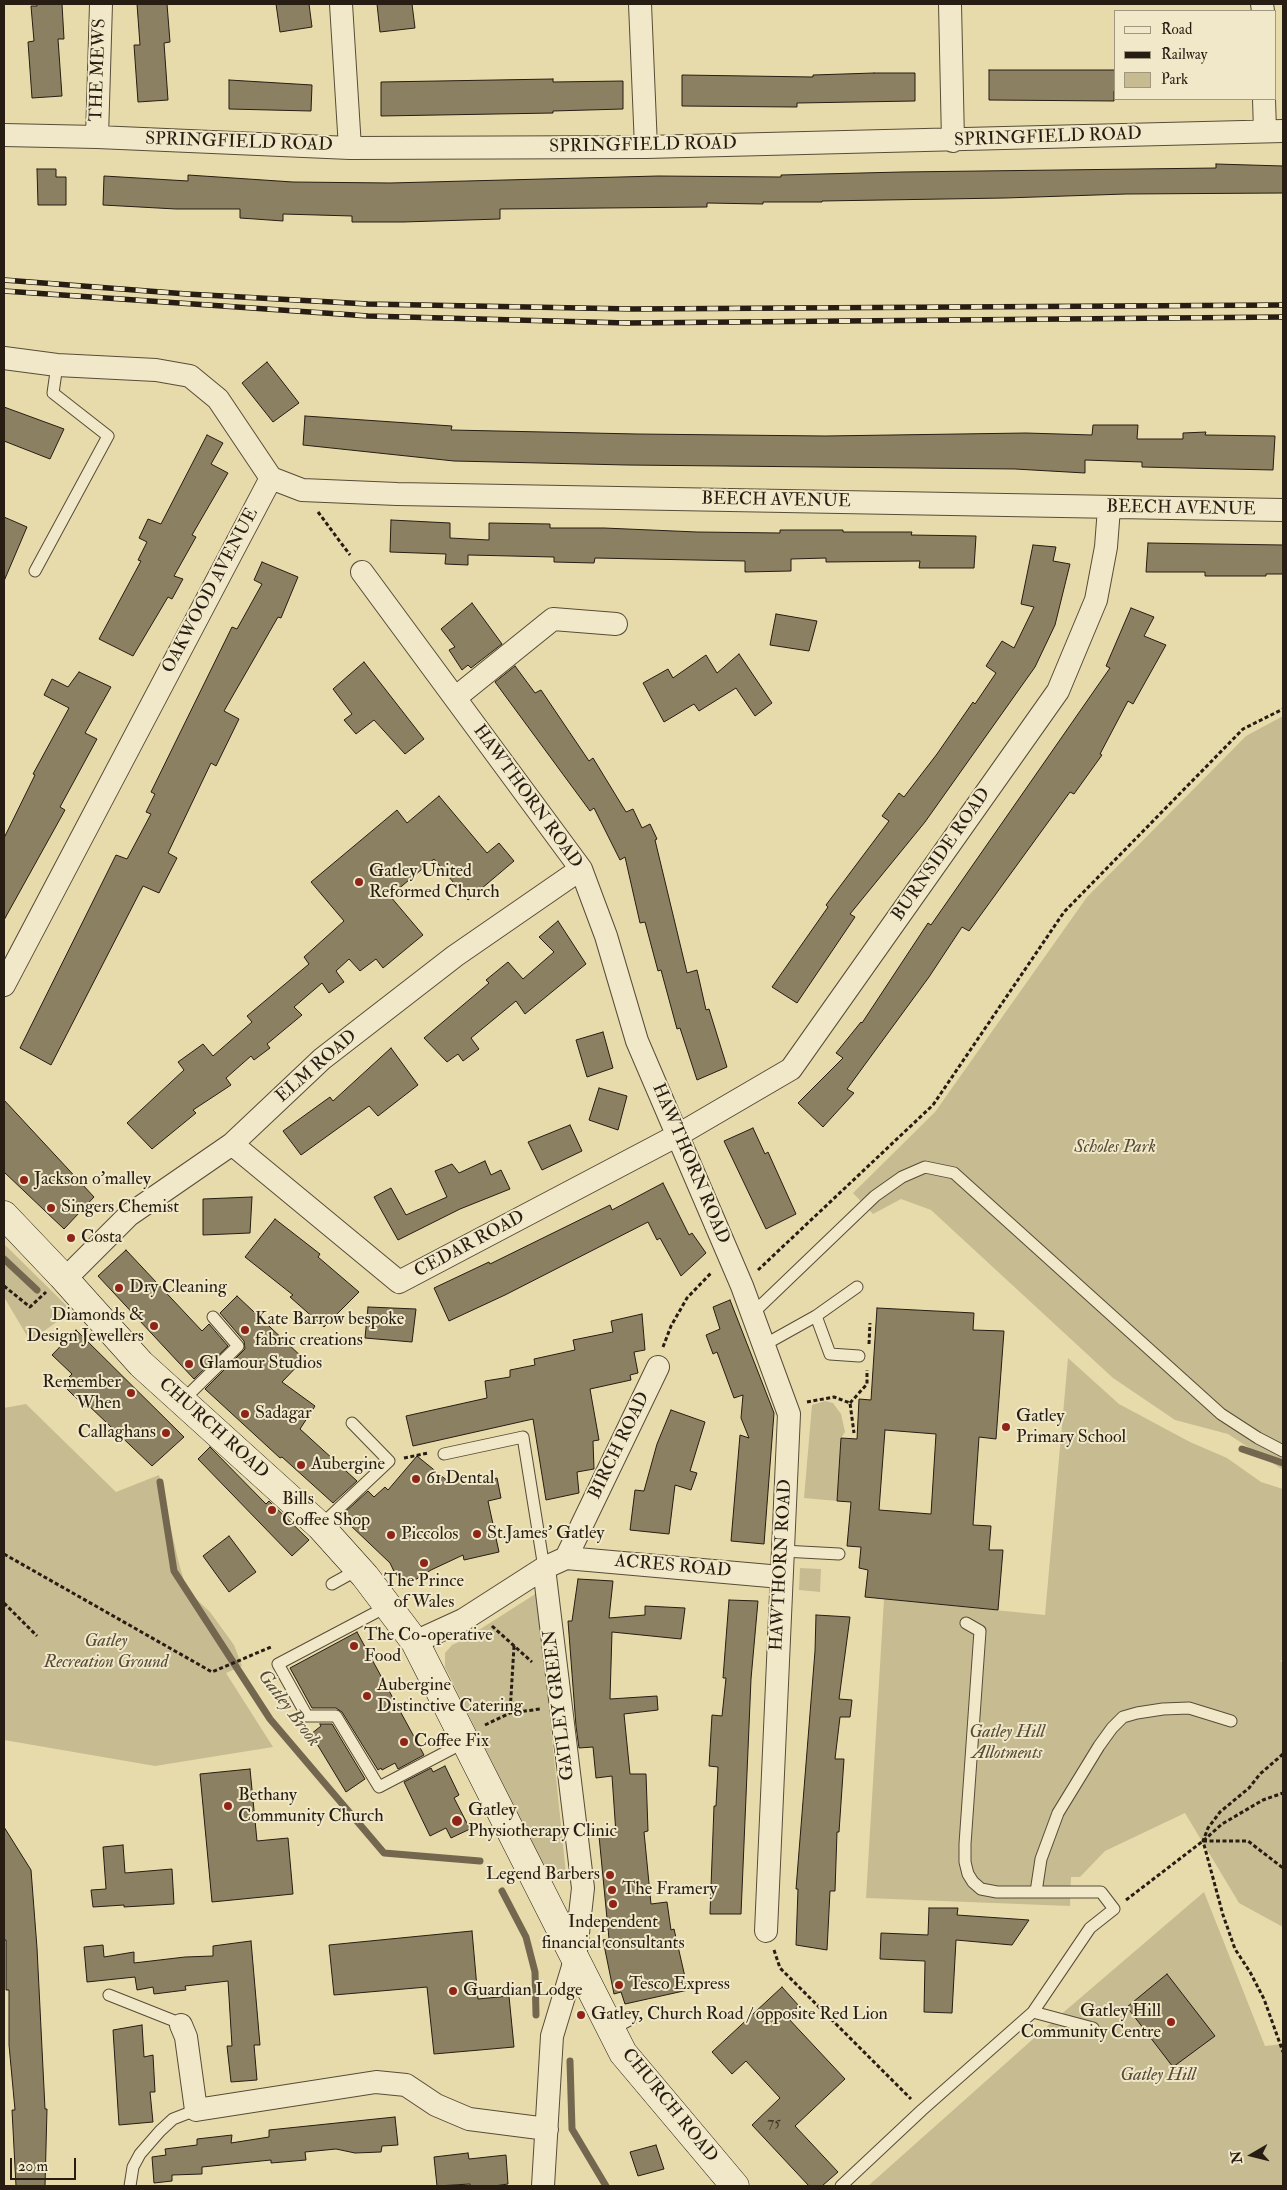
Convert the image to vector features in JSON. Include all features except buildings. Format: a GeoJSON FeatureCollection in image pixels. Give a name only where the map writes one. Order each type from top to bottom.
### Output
{"type":"FeatureCollection","features":[{"type":"Feature","properties":{"kind":"street","name":"THE MEWS"},"geometry":{"type":"LineString","coordinates":[[97,137],[101,4]]}},
{"type":"Feature","properties":{"kind":"street"},"geometry":{"type":"LineString","coordinates":[[341,4],[350,148]]}},
{"type":"Feature","properties":{"kind":"street"},"geometry":{"type":"LineString","coordinates":[[640,4],[646,147]]}},
{"type":"Feature","properties":{"kind":"street"},"geometry":{"type":"LineString","coordinates":[[950,4],[953,141]]}},
{"type":"Feature","properties":{"kind":"street"},"geometry":{"type":"LineString","coordinates":[[1264,100],[1274,131]]}},
{"type":"Feature","properties":{"kind":"street","name":"SPRINGFIELD ROAD"},"geometry":{"type":"LineString","coordinates":[[4,135],[350,148],[646,147],[953,141],[1274,131]]}},
{"type":"Feature","properties":{"kind":"street"},"geometry":{"type":"LineString","coordinates":[[4,358],[56,364],[156,370],[190,376],[218,399],[271,478]]}},
{"type":"Feature","properties":{"kind":"street","name":"BEECH AVENUE"},"geometry":{"type":"LineString","coordinates":[[271,478],[302,490],[1109,508],[1283,510]]}},
{"type":"Feature","properties":{"kind":"street","name":"OAKWOOD AVENUE"},"geometry":{"type":"LineString","coordinates":[[4,985],[271,478]]}},
{"type":"Feature","properties":{"kind":"street","name":"BURNSIDE ROAD"},"geometry":{"type":"LineString","coordinates":[[678,1135],[791,1069],[1058,691],[1096,600],[1106,547],[1109,508]]}},
{"type":"Feature","properties":{"kind":"street","name":"HAWTHORN ROAD"},"geometry":{"type":"LineString","coordinates":[[362,572],[581,869],[606,936],[637,1042],[742,1286],[788,1409],[766,1931]]}},
{"type":"Feature","properties":{"kind":"street"},"geometry":{"type":"LineString","coordinates":[[455,698],[552,619],[616,624]]}},
{"type":"Feature","properties":{"kind":"street","name":"ELM ROAD"},"geometry":{"type":"LineString","coordinates":[[64,1278],[130,1215],[232,1144],[322,1058],[455,956],[581,869]]}},
{"type":"Feature","properties":{"kind":"street","name":"CEDAR ROAD"},"geometry":{"type":"LineString","coordinates":[[232,1144],[399,1282],[678,1135]]}},
{"type":"Feature","properties":{"kind":"street","name":"CHURCH ROAD"},"geometry":{"type":"LineString","coordinates":[[4,1215],[64,1278],[141,1364],[320,1526],[359,1569],[388,1606],[415,1642],[575,1960],[622,2024],[622,2053],[735,2186]]}},
{"type":"Feature","properties":{"kind":"street","name":"BIRCH ROAD"},"geometry":{"type":"LineString","coordinates":[[566,1558],[658,1367]]}},
{"type":"Feature","properties":{"kind":"street"},"geometry":{"type":"LineString","coordinates":[[415,1642],[463,1620],[544,1568],[566,1558]]}},
{"type":"Feature","properties":{"kind":"street","name":"ACRES ROAD"},"geometry":{"type":"LineString","coordinates":[[566,1558],[781,1577]]}},
{"type":"Feature","properties":{"kind":"street","name":"GATLEY GREEN"},"geometry":{"type":"LineString","coordinates":[[543,2186],[552,2036],[575,1960],[583,1888],[544,1568]]}},
{"type":"Feature","properties":{"kind":"street"},"geometry":{"type":"LineString","coordinates":[[182,2025],[186,2037],[196,2110],[376,2082],[406,2085],[436,2105],[468,2119],[547,2129]]}},
{"type":"Feature","properties":{"kind":"lane"},"geometry":{"type":"LineString","coordinates":[[35,571],[108,436],[53,393],[56,364]]}},
{"type":"Feature","properties":{"kind":"lane"},"geometry":{"type":"LineString","coordinates":[[752,1314],[875,1196],[895,1181],[925,1168],[954,1173],[1221,1414],[1258,1438],[1283,1451]]}},
{"type":"Feature","properties":{"kind":"lane"},"geometry":{"type":"LineString","coordinates":[[764,1345],[816,1316],[857,1287]]}},
{"type":"Feature","properties":{"kind":"lane"},"geometry":{"type":"LineString","coordinates":[[816,1316],[830,1354],[859,1356]]}},
{"type":"Feature","properties":{"kind":"lane"},"geometry":{"type":"LineString","coordinates":[[182,1400],[238,1346],[213,1317]]}},
{"type":"Feature","properties":{"kind":"lane"},"geometry":{"type":"LineString","coordinates":[[320,1526],[389,1461],[352,1423]]}},
{"type":"Feature","properties":{"kind":"lane"},"geometry":{"type":"LineString","coordinates":[[444,1454],[523,1437],[544,1568]]}},
{"type":"Feature","properties":{"kind":"lane"},"geometry":{"type":"LineString","coordinates":[[783,1551],[839,1554]]}},
{"type":"Feature","properties":{"kind":"lane"},"geometry":{"type":"LineString","coordinates":[[332,1584],[359,1569]]}},
{"type":"Feature","properties":{"kind":"lane"},"geometry":{"type":"LineString","coordinates":[[388,1606],[278,1664],[307,1716],[336,1716],[379,1787],[463,1738]]}},
{"type":"Feature","properties":{"kind":"lane"},"geometry":{"type":"LineString","coordinates":[[841,2186],[922,2110],[1033,2012],[1090,1928],[1114,1909],[1102,1892],[997,1892],[981,1889],[968,1874],[965,1862],[965,1844],[980,1631],[966,1623]]}},
{"type":"Feature","properties":{"kind":"lane"},"geometry":{"type":"LineString","coordinates":[[1036,1892],[1041,1859],[1058,1814],[1099,1746],[1123,1717],[1162,1708],[1189,1708],[1231,1721]]}},
{"type":"Feature","properties":{"kind":"lane"},"geometry":{"type":"LineString","coordinates":[[109,1995],[182,2025]]}},
{"type":"Feature","properties":{"kind":"lane"},"geometry":{"type":"LineString","coordinates":[[1033,2012],[1093,2028]]}},
{"type":"Feature","properties":{"kind":"lane"},"geometry":{"type":"LineString","coordinates":[[130,2186],[133,2167],[140,2154],[160,2130],[174,2119],[196,2110]]}},
{"type":"Feature","properties":{"kind":"path"},"geometry":{"type":"LineString","coordinates":[[302,490],[362,572]]}},
{"type":"Feature","properties":{"kind":"path"},"geometry":{"type":"LineString","coordinates":[[742,1286],[933,1105],[1064,912],[1243,729],[1283,710]]}},
{"type":"Feature","properties":{"kind":"path"},"geometry":{"type":"LineString","coordinates":[[658,1367],[666,1340],[687,1298],[728,1254]]}},
{"type":"Feature","properties":{"kind":"path"},"geometry":{"type":"LineString","coordinates":[[4,1286],[30,1307],[64,1278]]}},
{"type":"Feature","properties":{"kind":"path"},"geometry":{"type":"LineString","coordinates":[[788,1409],[811,1401],[834,1397],[850,1403],[854,1433]]}},
{"type":"Feature","properties":{"kind":"path"},"geometry":{"type":"LineString","coordinates":[[389,1461],[440,1451],[444,1454]]}},
{"type":"Feature","properties":{"kind":"path"},"geometry":{"type":"LineString","coordinates":[[4,1554],[212,1672],[245,1658]]}},
{"type":"Feature","properties":{"kind":"path"},"geometry":{"type":"LineString","coordinates":[[4,1603],[37,1636]]}},
{"type":"Feature","properties":{"kind":"path"},"geometry":{"type":"LineString","coordinates":[[476,1611],[558,1684]]}},
{"type":"Feature","properties":{"kind":"path"},"geometry":{"type":"LineString","coordinates":[[510,1713],[514,1646]]}},
{"type":"Feature","properties":{"kind":"path"},"geometry":{"type":"LineString","coordinates":[[463,1738],[510,1713],[560,1706]]}},
{"type":"Feature","properties":{"kind":"path"},"geometry":{"type":"LineString","coordinates":[[1283,1754],[1260,1774],[1249,1788],[1220,1812],[1208,1828],[1203,1841],[1223,1915],[1235,1949],[1264,1999],[1283,2052]]}},
{"type":"Feature","properties":{"kind":"path"},"geometry":{"type":"LineString","coordinates":[[1114,1909],[1203,1841],[1222,1824],[1263,1800],[1283,1793]]}},
{"type":"Feature","properties":{"kind":"path"},"geometry":{"type":"LineString","coordinates":[[1203,1841],[1248,1841],[1283,1868]]}},
{"type":"Feature","properties":{"kind":"path"},"geometry":{"type":"LineString","coordinates":[[766,1931],[780,1968],[922,2110]]}},
{"type":"Feature","properties":{"kind":"green space","name":"Scholes Park"},"geometry":{"type":"Polygon","coordinates":[[[1283,716],[1283,1470],[1228,1434],[1175,1420],[1113,1378],[931,1210],[901,1199],[873,1214],[853,1193],[935,1112],[1087,897],[1246,736],[1283,716]]]}},
{"type":"Feature","properties":{"kind":"green space"},"geometry":{"type":"Polygon","coordinates":[[[4,1244],[72,1311],[30,1341],[4,1297],[4,1244]]]}},
{"type":"Feature","properties":{"kind":"green space","name":"Gatley Hill Allotments"},"geometry":{"type":"Polygon","coordinates":[[[1068,1358],[1119,1404],[1190,1442],[1227,1458],[1261,1482],[1283,1489],[1283,1659],[1280,1661],[1283,1662],[1283,1927],[1239,1903],[1185,1813],[1105,1851],[1080,1877],[1071,1877],[1070,1906],[866,1898],[884,1599],[1045,1615],[1068,1358]]]}},
{"type":"Feature","properties":{"kind":"green space"},"geometry":{"type":"Polygon","coordinates":[[[825,1401],[833,1403],[841,1414],[845,1432],[841,1438],[837,1501],[804,1498],[812,1405],[825,1401]]]}},
{"type":"Feature","properties":{"kind":"green space","name":"Gatley Recreation Ground"},"geometry":{"type":"Polygon","coordinates":[[[26,1404],[116,1492],[159,1475],[185,1584],[192,1595],[210,1612],[234,1645],[242,1666],[226,1673],[273,1747],[155,1766],[4,1740],[4,1408],[26,1404]]]}},
{"type":"Feature","properties":{"kind":"green space"},"geometry":{"type":"Polygon","coordinates":[[[800,1568],[821,1569],[820,1592],[799,1590],[800,1568]]]}},
{"type":"Feature","properties":{"kind":"green space"},"geometry":{"type":"Polygon","coordinates":[[[537,1593],[566,1874],[550,1879],[445,1667],[445,1653],[452,1645],[537,1593]]]}},
{"type":"Feature","properties":{"kind":"green space","name":"Gatley Hill"},"geometry":{"type":"Polygon","coordinates":[[[1204,1892],[1265,2046],[1283,2044],[1283,2186],[868,2186],[1051,2023],[1204,1892]]]}},
{"type":"Feature","properties":{"kind":"waterway","name":"Gatley Brook"},"geometry":{"type":"LineString","coordinates":[[4,1259],[37,1290]]}},
{"type":"Feature","properties":{"kind":"waterway","name":"Gatley Brook"},"geometry":{"type":"LineString","coordinates":[[1242,1449],[1283,1463]]}},
{"type":"Feature","properties":{"kind":"waterway","name":"Gatley Brook"},"geometry":{"type":"LineString","coordinates":[[160,1482],[174,1571],[270,1719],[384,1853],[480,1861]]}},
{"type":"Feature","properties":{"kind":"waterway","name":"Gatley Brook"},"geometry":{"type":"LineString","coordinates":[[502,1891],[526,1937],[535,1972],[536,2015]]}},
{"type":"Feature","properties":{"kind":"waterway","name":"Gatley Brook"},"geometry":{"type":"LineString","coordinates":[[570,2061],[572,2129],[606,2186]]}},
{"type":"Feature","properties":{"kind":"railway"},"geometry":{"type":"LineString","coordinates":[[4,280],[187,294],[368,304],[633,309],[1283,305]]}},
{"type":"Feature","properties":{"kind":"railway"},"geometry":{"type":"LineString","coordinates":[[4,291],[368,316],[627,323],[1283,317]]}},
{"type":"Feature","properties":{"kind":"place","name":"Gatley United Reformed Church"},"geometry":{"type":"Point","coordinates":[359,882]}},
{"type":"Feature","properties":{"kind":"place","name":"Jackson o'malley"},"geometry":{"type":"Point","coordinates":[24,1180]}},
{"type":"Feature","properties":{"kind":"place","name":"Singers Chemist"},"geometry":{"type":"Point","coordinates":[51,1208]}},
{"type":"Feature","properties":{"kind":"place","name":"Costa"},"geometry":{"type":"Point","coordinates":[71,1238]}},
{"type":"Feature","properties":{"kind":"place","name":"Dry Cleaning"},"geometry":{"type":"Point","coordinates":[119,1288]}},
{"type":"Feature","properties":{"kind":"place","name":"Diamonds & Design Jewellers"},"geometry":{"type":"Point","coordinates":[154,1326]}},
{"type":"Feature","properties":{"kind":"place","name":"Kate Barrow bespoke fabric creations"},"geometry":{"type":"Point","coordinates":[245,1330]}},
{"type":"Feature","properties":{"kind":"place","name":"Glamour Studios"},"geometry":{"type":"Point","coordinates":[189,1364]}},
{"type":"Feature","properties":{"kind":"place","name":"Remember When"},"geometry":{"type":"Point","coordinates":[131,1393]}},
{"type":"Feature","properties":{"kind":"place","name":"Sadagar"},"geometry":{"type":"Point","coordinates":[245,1414]}},
{"type":"Feature","properties":{"kind":"place","name":"Gatley Primary School"},"geometry":{"type":"Point","coordinates":[1006,1427]}},
{"type":"Feature","properties":{"kind":"place","name":"Callaghans"},"geometry":{"type":"Point","coordinates":[166,1433]}},
{"type":"Feature","properties":{"kind":"place","name":"Aubergine"},"geometry":{"type":"Point","coordinates":[301,1465]}},
{"type":"Feature","properties":{"kind":"place","name":"61 Dental"},"geometry":{"type":"Point","coordinates":[416,1479]}},
{"type":"Feature","properties":{"kind":"place","name":"Bills Coffee Shop"},"geometry":{"type":"Point","coordinates":[272,1510]}},
{"type":"Feature","properties":{"kind":"place","name":"St.James' Gatley"},"geometry":{"type":"Point","coordinates":[477,1534]}},
{"type":"Feature","properties":{"kind":"place","name":"Piccolos"},"geometry":{"type":"Point","coordinates":[391,1535]}},
{"type":"Feature","properties":{"kind":"place","name":"The Prince of Wales"},"geometry":{"type":"Point","coordinates":[424,1563]}},
{"type":"Feature","properties":{"kind":"place","name":"The Co-operative Food"},"geometry":{"type":"Point","coordinates":[354,1646]}},
{"type":"Feature","properties":{"kind":"place","name":"Aubergine Distinctive Catering"},"geometry":{"type":"Point","coordinates":[367,1696]}},
{"type":"Feature","properties":{"kind":"place","name":"Coffee Fix"},"geometry":{"type":"Point","coordinates":[404,1742]}},
{"type":"Feature","properties":{"kind":"place","name":"Bethany Community Church"},"geometry":{"type":"Point","coordinates":[228,1806]}},
{"type":"Feature","properties":{"kind":"place","name":"Gatley Physiotherapy Clinic"},"geometry":{"type":"Point","coordinates":[457,1821]}},
{"type":"Feature","properties":{"kind":"place","name":"Legend Barbers"},"geometry":{"type":"Point","coordinates":[610,1875]}},
{"type":"Feature","properties":{"kind":"place","name":"The Framery"},"geometry":{"type":"Point","coordinates":[612,1890]}},
{"type":"Feature","properties":{"kind":"place","name":"Independent financial consultants"},"geometry":{"type":"Point","coordinates":[613,1904]}},
{"type":"Feature","properties":{"kind":"place","name":"Tesco Express"},"geometry":{"type":"Point","coordinates":[619,1985]}},
{"type":"Feature","properties":{"kind":"place","name":"Guardian Lodge"},"geometry":{"type":"Point","coordinates":[453,1991]}},
{"type":"Feature","properties":{"kind":"place","name":"Gatley, Church Road / opposite Red Lion"},"geometry":{"type":"Point","coordinates":[581,2015]}},
{"type":"Feature","properties":{"kind":"place","name":"Gatley Hill Community Centre"},"geometry":{"type":"Point","coordinates":[1171,2022]}}]}
